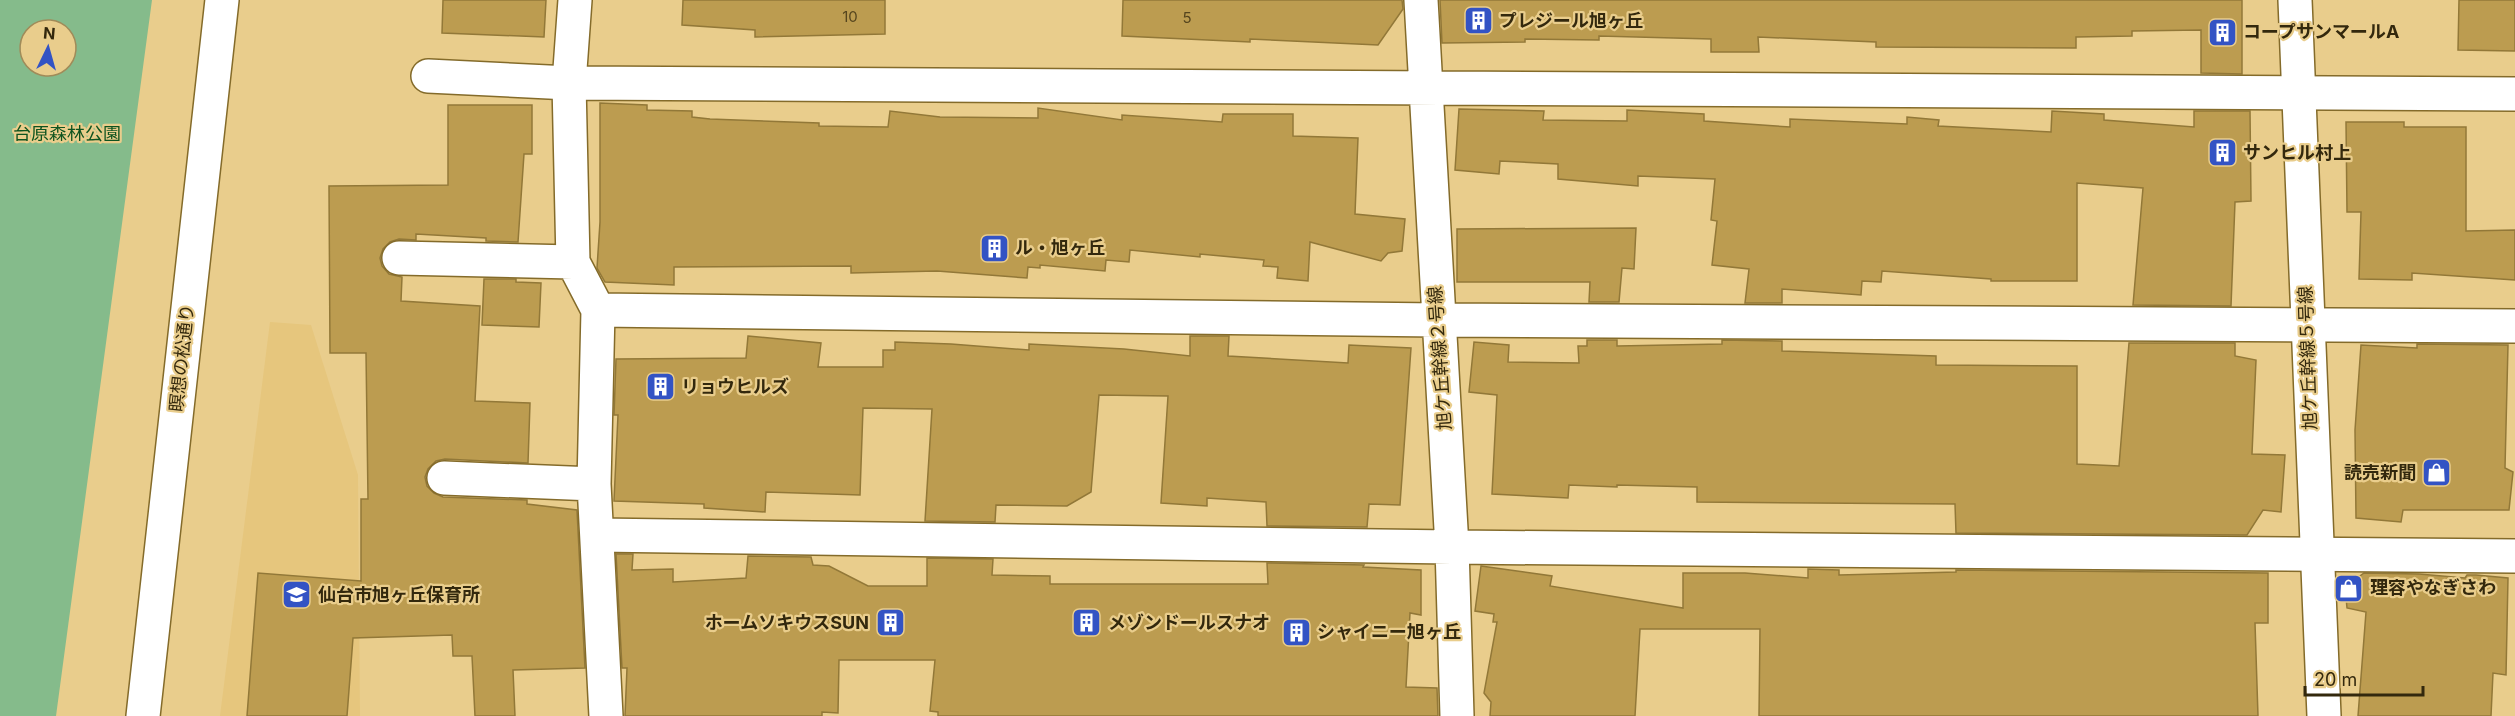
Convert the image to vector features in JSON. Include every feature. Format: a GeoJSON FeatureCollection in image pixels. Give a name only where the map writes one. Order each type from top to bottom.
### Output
{"type":"FeatureCollection","features":[{"type":"Feature","properties":{"kind":"street","name":"瞑想の松通り"},"geometry":{"type":"LineString","coordinates":[[143,716],[222,0]]}},
{"type":"Feature","properties":{"kind":"street"},"geometry":{"type":"LineString","coordinates":[[575,0],[569,83],[573,262],[598,310],[594,484],[606,716]]}},
{"type":"Feature","properties":{"kind":"street","name":"旭ケ丘幹線２号線"},"geometry":{"type":"LineString","coordinates":[[1421,0],[1424,88],[1452,547],[1457,716]]}},
{"type":"Feature","properties":{"kind":"street","name":"旭ケ丘幹線５号線"},"geometry":{"type":"LineString","coordinates":[[2295,0],[2324,716]]}},
{"type":"Feature","properties":{"kind":"street"},"geometry":{"type":"LineString","coordinates":[[428,76],[569,83],[2515,94]]}},
{"type":"Feature","properties":{"kind":"street"},"geometry":{"type":"LineString","coordinates":[[399,258],[573,262]]}},
{"type":"Feature","properties":{"kind":"street"},"geometry":{"type":"LineString","coordinates":[[598,310],[1438,320],[2515,326]]}},
{"type":"Feature","properties":{"kind":"street"},"geometry":{"type":"LineString","coordinates":[[444,478],[594,484]]}},
{"type":"Feature","properties":{"kind":"street"},"geometry":{"type":"LineString","coordinates":[[597,536],[1452,547],[2515,556]]}},
{"type":"Feature","properties":{"kind":"shaded area","name":"仙台市旭ヶ丘保育所"},"geometry":{"type":"Polygon","coordinates":[[[270,322],[311,325],[358,475],[360,716],[220,716],[270,322]]]}},
{"type":"Feature","properties":{"kind":"green space","name":"台原森林公園"},"geometry":{"type":"Polygon","coordinates":[[[0,0],[152,0],[56,716],[0,716],[0,0]]]}},
{"type":"Feature","properties":{"kind":"building"},"geometry":{"type":"Polygon","coordinates":[[[443,0],[546,0],[544,37],[442,33],[443,0]]]}},
{"type":"Feature","properties":{"kind":"building"},"geometry":{"type":"Polygon","coordinates":[[[683,0],[885,0],[885,34],[755,37],[755,30],[682,25],[683,0]]]}},
{"type":"Feature","properties":{"kind":"building"},"geometry":{"type":"Polygon","coordinates":[[[1123,0],[1402,0],[1403,9],[1378,45],[1250,39],[1250,42],[1122,36],[1123,0]]]}},
{"type":"Feature","properties":{"kind":"building"},"geometry":{"type":"Polygon","coordinates":[[[1440,0],[2242,0],[2242,74],[2201,73],[2201,30],[2132,31],[2132,36],[2076,37],[2076,48],[1876,47],[1876,42],[1758,37],[1759,52],[1711,52],[1711,39],[1599,36],[1599,40],[1525,39],[1525,42],[1442,43],[1440,0]]]}},
{"type":"Feature","properties":{"kind":"building"},"geometry":{"type":"Polygon","coordinates":[[[2459,0],[2515,0],[2515,51],[2458,50],[2459,0]]]}},
{"type":"Feature","properties":{"kind":"building"},"geometry":{"type":"Polygon","coordinates":[[[600,103],[647,105],[647,110],[692,111],[692,117],[710,119],[819,123],[819,126],[888,127],[890,111],[940,117],[1038,118],[1038,108],[1122,120],[1122,115],[1222,122],[1223,114],[1293,114],[1293,136],[1358,138],[1355,214],[1405,219],[1402,251],[1388,253],[1381,261],[1310,242],[1308,281],[1277,278],[1278,267],[1263,266],[1264,260],[1130,250],[1129,262],[1106,260],[1105,271],[1040,265],[1040,268],[1028,267],[1027,278],[937,271],[851,273],[851,266],[674,267],[674,285],[605,282],[597,268],[600,222],[600,103]]]}},
{"type":"Feature","properties":{"kind":"building"},"geometry":{"type":"Polygon","coordinates":[[[448,105],[532,105],[532,154],[524,154],[518,242],[416,234],[416,240],[399,239],[390,242],[383,249],[380,258],[382,266],[389,274],[402,277],[401,301],[480,306],[475,401],[530,403],[528,463],[445,459],[436,461],[428,469],[425,477],[427,486],[434,493],[443,497],[527,500],[527,504],[577,510],[585,668],[513,670],[515,716],[475,716],[472,656],[453,656],[452,635],[353,638],[347,716],[247,716],[258,573],[361,581],[361,499],[368,499],[366,353],[330,353],[329,186],[448,185],[448,105]]]}},
{"type":"Feature","properties":{"kind":"building"},"geometry":{"type":"Polygon","coordinates":[[[1459,109],[1544,111],[1543,120],[1627,121],[1627,110],[1704,114],[1704,121],[1790,127],[1790,119],[1907,124],[1907,117],[1939,120],[1938,126],[2051,132],[2052,111],[2104,114],[2104,120],[2194,127],[2194,111],[2250,111],[2251,201],[2235,202],[2231,306],[2133,305],[2143,188],[2077,183],[2077,281],[1991,281],[1991,279],[1882,271],[1881,282],[1862,281],[1861,295],[1782,289],[1782,303],[1745,303],[1749,269],[1712,265],[1717,221],[1711,220],[1715,179],[1638,176],[1638,186],[1558,179],[1558,164],[1500,161],[1499,174],[1455,170],[1459,109]]]}},
{"type":"Feature","properties":{"kind":"building"},"geometry":{"type":"Polygon","coordinates":[[[2346,122],[2404,122],[2404,127],[2466,127],[2466,231],[2515,230],[2515,280],[2412,273],[2412,280],[2359,279],[2361,212],[2347,212],[2346,122]]]}},
{"type":"Feature","properties":{"kind":"building"},"geometry":{"type":"Polygon","coordinates":[[[1636,228],[1634,269],[1622,268],[1619,302],[1589,302],[1590,282],[1457,282],[1457,229],[1636,228]]]}},
{"type":"Feature","properties":{"kind":"building"},"geometry":{"type":"Polygon","coordinates":[[[484,279],[516,279],[516,282],[541,283],[539,327],[482,325],[484,279]]]}},
{"type":"Feature","properties":{"kind":"building"},"geometry":{"type":"Polygon","coordinates":[[[748,336],[821,343],[818,367],[883,367],[883,350],[895,350],[895,342],[1029,350],[1029,344],[1124,349],[1190,356],[1190,336],[1229,336],[1228,356],[1348,363],[1349,345],[1411,348],[1400,505],[1369,504],[1367,527],[1267,526],[1266,502],[1207,498],[1207,506],[1161,503],[1168,396],[1099,395],[1091,492],[1067,506],[996,505],[995,522],[925,521],[932,409],[863,408],[860,495],[766,492],[765,512],[704,508],[704,504],[614,501],[618,415],[614,415],[616,359],[746,358],[748,336]]]}},
{"type":"Feature","properties":{"kind":"building"},"geometry":{"type":"Polygon","coordinates":[[[1587,340],[1617,340],[1617,346],[1722,344],[1722,340],[1782,341],[1782,351],[1936,356],[1936,365],[2077,366],[2077,464],[2119,466],[2129,343],[2235,343],[2235,356],[2256,360],[2252,454],[2285,455],[2281,512],[2263,510],[2247,535],[1956,533],[1955,504],[1697,502],[1697,487],[1617,485],[1617,487],[1569,485],[1568,498],[1492,494],[1497,395],[1469,392],[1474,342],[1509,345],[1508,362],[1579,363],[1578,346],[1587,346],[1587,340]]]}},
{"type":"Feature","properties":{"kind":"building"},"geometry":{"type":"Polygon","coordinates":[[[2417,344],[2508,345],[2505,468],[2513,472],[2509,510],[2403,510],[2401,522],[2356,518],[2355,430],[2361,345],[2417,348],[2417,344]]]}},
{"type":"Feature","properties":{"kind":"building"},"geometry":{"type":"Polygon","coordinates":[[[616,554],[633,554],[632,570],[673,569],[673,582],[746,578],[748,556],[811,557],[813,565],[829,566],[868,586],[927,586],[927,558],[993,559],[992,575],[1050,576],[1050,584],[1268,584],[1267,563],[1364,565],[1363,567],[1421,570],[1421,615],[1410,613],[1406,687],[1437,688],[1438,716],[938,716],[938,712],[930,711],[935,660],[839,660],[838,713],[822,712],[822,716],[625,716],[627,668],[622,668],[616,554]]]}},
{"type":"Feature","properties":{"kind":"building"},"geometry":{"type":"Polygon","coordinates":[[[1481,566],[1552,576],[1550,586],[1683,608],[1683,573],[1745,573],[1808,578],[1808,569],[1839,570],[1839,575],[1956,572],[1956,570],[2268,573],[2268,623],[2255,623],[2258,716],[1759,716],[1760,629],[1640,629],[1635,716],[1490,716],[1491,702],[1484,693],[1497,622],[1493,622],[1494,614],[1475,611],[1481,566]]]}},
{"type":"Feature","properties":{"kind":"building"},"geometry":{"type":"Polygon","coordinates":[[[2364,573],[2465,578],[2467,575],[2476,575],[2508,578],[2506,675],[2493,673],[2491,716],[2358,716],[2366,612],[2347,608],[2345,587],[2364,573]]]}},
{"type":"Feature","properties":{"kind":"place","name":"プレジール旭ヶ丘"},"geometry":{"type":"Point","coordinates":[1478,21]}},
{"type":"Feature","properties":{"kind":"place","name":"コープサンマールA"},"geometry":{"type":"Point","coordinates":[2222,32]}},
{"type":"Feature","properties":{"kind":"place","name":"サンヒル村上"},"geometry":{"type":"Point","coordinates":[2222,153]}},
{"type":"Feature","properties":{"kind":"place","name":"ル・旭ヶ丘"},"geometry":{"type":"Point","coordinates":[994,248]}},
{"type":"Feature","properties":{"kind":"place","name":"リョウヒルズ"},"geometry":{"type":"Point","coordinates":[660,387]}},
{"type":"Feature","properties":{"kind":"place","name":"読売新聞"},"geometry":{"type":"Point","coordinates":[2437,473]}},
{"type":"Feature","properties":{"kind":"place","name":"理容やなぎさわ"},"geometry":{"type":"Point","coordinates":[2349,588]}},
{"type":"Feature","properties":{"kind":"place","name":"仙台市旭ヶ丘保育所"},"geometry":{"type":"Point","coordinates":[297,595]}},
{"type":"Feature","properties":{"kind":"place","name":"ホームソキウスSUN"},"geometry":{"type":"Point","coordinates":[890,623]}},
{"type":"Feature","properties":{"kind":"place","name":"メゾンドールスナオ"},"geometry":{"type":"Point","coordinates":[1087,623]}},
{"type":"Feature","properties":{"kind":"place","name":"シャイニー旭ヶ丘"},"geometry":{"type":"Point","coordinates":[1296,632]}}]}
